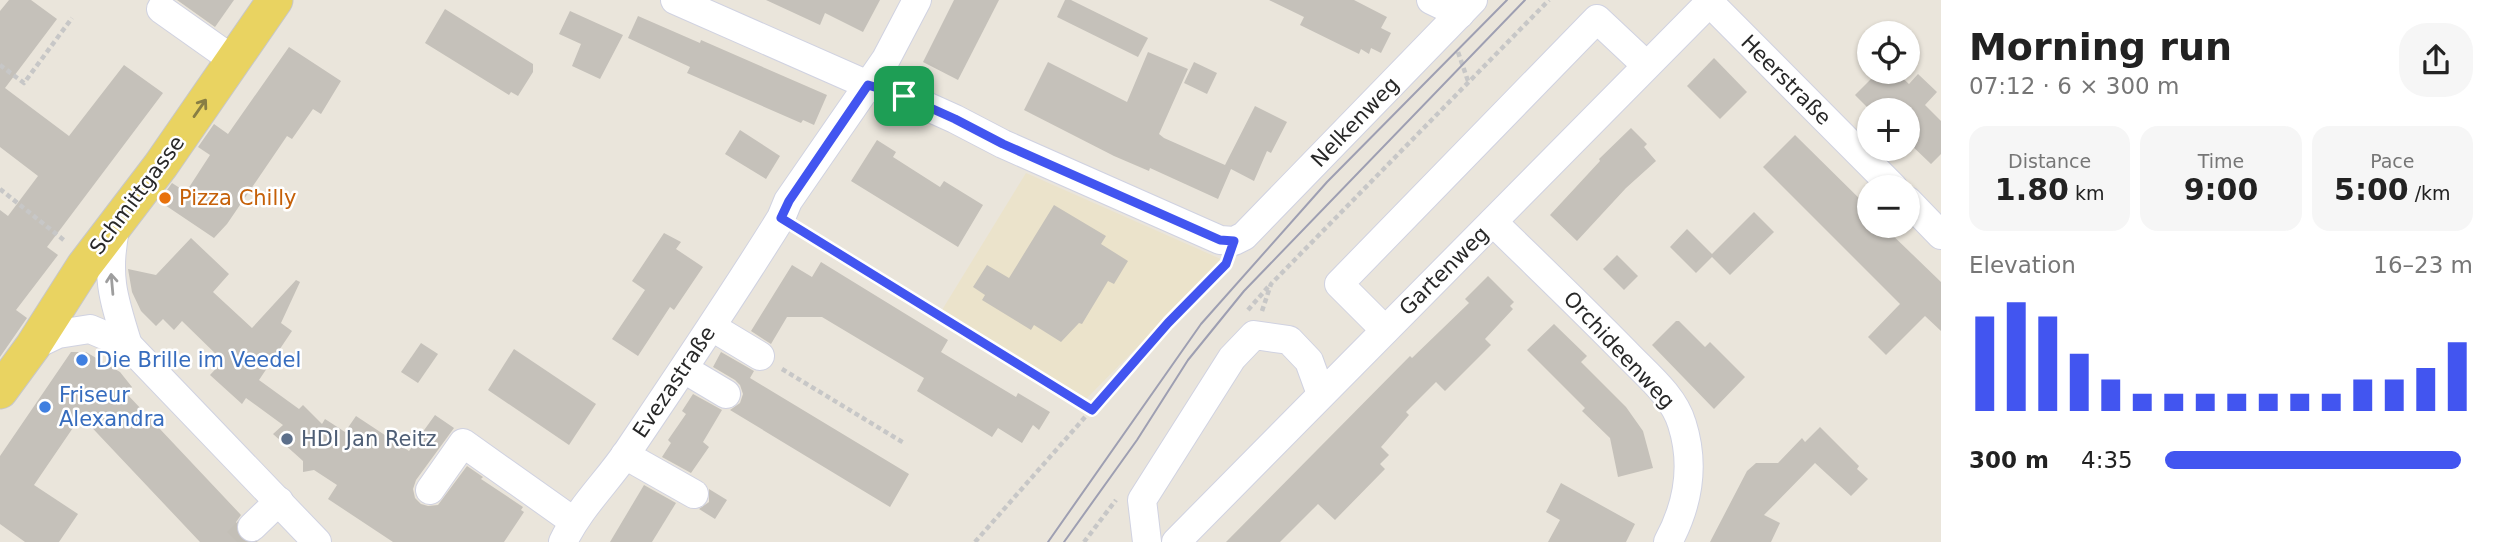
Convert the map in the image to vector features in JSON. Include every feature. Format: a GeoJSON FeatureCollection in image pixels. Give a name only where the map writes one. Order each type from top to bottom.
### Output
{"type":"FeatureCollection","features":[{"type":"Feature","properties":{"kind":"main road","name":"Schmittgasse"},"geometry":{"type":"LineString","coordinates":[[11,369],[160,166],[275,0]]}},
{"type":"Feature","properties":{"kind":"street"},"geometry":{"type":"LineString","coordinates":[[675,0],[868,85],[904,96],[1003,144],[1220,240],[1234,241]]}},
{"type":"Feature","properties":{"kind":"street","name":"Evezastraße"},"geometry":{"type":"LineString","coordinates":[[568,531],[625,455],[712,327],[789,201],[886,59],[917,0]]}},
{"type":"Feature","properties":{"kind":"street"},"geometry":{"type":"LineString","coordinates":[[1431,0],[1466,7]]}},
{"type":"Feature","properties":{"kind":"street","name":"Gartenweg"},"geometry":{"type":"LineString","coordinates":[[1176,542],[1711,1]]}},
{"type":"Feature","properties":{"kind":"street","name":"Heerstraße"},"geometry":{"type":"LineString","coordinates":[[1711,1],[1881,175]]}},
{"type":"Feature","properties":{"kind":"street","name":"Nelkenweg"},"geometry":{"type":"LineString","coordinates":[[1234,241],[1244,236],[1466,7]]}},
{"type":"Feature","properties":{"kind":"street"},"geometry":{"type":"LineString","coordinates":[[161,9],[233,60]]}},
{"type":"Feature","properties":{"kind":"street"},"geometry":{"type":"LineString","coordinates":[[1385,330],[1339,284],[1597,19],[1646,65]]}},
{"type":"Feature","properties":{"kind":"street"},"geometry":{"type":"LineString","coordinates":[[1920,213],[1941,235]]}},
{"type":"Feature","properties":{"kind":"street"},"geometry":{"type":"LineString","coordinates":[[117,222],[109,254],[113,298],[128,345]]}},
{"type":"Feature","properties":{"kind":"street","name":"Orchideenweg"},"geometry":{"type":"LineString","coordinates":[[1493,222],[1587,313],[1672,403],[1682,422],[1689,457],[1688,491],[1668,542]]}},
{"type":"Feature","properties":{"kind":"street"},"geometry":{"type":"LineString","coordinates":[[712,327],[760,356]]}},
{"type":"Feature","properties":{"kind":"street"},"geometry":{"type":"LineString","coordinates":[[11,369],[58,334],[90,329],[128,345],[317,542]]}},
{"type":"Feature","properties":{"kind":"street"},"geometry":{"type":"LineString","coordinates":[[1147,542],[1142,500],[1231,358],[1254,335],[1289,340],[1309,361],[1321,394]]}},
{"type":"Feature","properties":{"kind":"street"},"geometry":{"type":"LineString","coordinates":[[684,369],[726,394]]}},
{"type":"Feature","properties":{"kind":"street"},"geometry":{"type":"LineString","coordinates":[[430,490],[463,443],[568,531]]}},
{"type":"Feature","properties":{"kind":"street"},"geometry":{"type":"LineString","coordinates":[[625,455],[694,494]]}},
{"type":"Feature","properties":{"kind":"street"},"geometry":{"type":"LineString","coordinates":[[252,527],[279,501]]}},
{"type":"Feature","properties":{"kind":"path"},"geometry":{"type":"LineString","coordinates":[[1254,335],[1271,284],[1549,0]]}},
{"type":"Feature","properties":{"kind":"path"},"geometry":{"type":"LineString","coordinates":[[0,65],[24,83],[72,18]]}},
{"type":"Feature","properties":{"kind":"path"},"geometry":{"type":"LineString","coordinates":[[0,189],[89,260]]}},
{"type":"Feature","properties":{"kind":"path"},"geometry":{"type":"LineString","coordinates":[[781,218],[1092,410]]}},
{"type":"Feature","properties":{"kind":"path"},"geometry":{"type":"LineString","coordinates":[[975,542],[1168,323],[1226,264],[1234,241]]}},
{"type":"Feature","properties":{"kind":"path"},"geometry":{"type":"LineString","coordinates":[[760,356],[904,443]]}},
{"type":"Feature","properties":{"kind":"shaded area"},"geometry":{"type":"Polygon","coordinates":[[[1026,173],[1223,260],[1086,399],[942,310],[1026,173]]]}},
{"type":"Feature","properties":{"kind":"building"},"geometry":{"type":"Polygon","coordinates":[[[9,0],[31,0],[57,19],[5,88],[69,136],[124,65],[163,93],[47,247],[58,255],[16,310],[27,318],[0,357],[0,210],[8,216],[38,176],[0,147],[0,11],[9,0]]]}},
{"type":"Feature","properties":{"kind":"building"},"geometry":{"type":"Polygon","coordinates":[[[177,0],[234,0],[215,27],[177,0]]]}},
{"type":"Feature","properties":{"kind":"building"},"geometry":{"type":"Polygon","coordinates":[[[766,0],[880,0],[863,32],[825,13],[820,25],[766,0]]]}},
{"type":"Feature","properties":{"kind":"building"},"geometry":{"type":"Polygon","coordinates":[[[954,0],[999,0],[958,80],[923,62],[954,0]]]}},
{"type":"Feature","properties":{"kind":"building"},"geometry":{"type":"Polygon","coordinates":[[[1065,0],[1071,0],[1148,38],[1138,57],[1057,17],[1065,0]]]}},
{"type":"Feature","properties":{"kind":"building"},"geometry":{"type":"Polygon","coordinates":[[[1269,0],[1354,0],[1387,17],[1381,28],[1391,33],[1381,53],[1371,48],[1369,54],[1361,49],[1359,54],[1300,25],[1304,17],[1269,0]]]}},
{"type":"Feature","properties":{"kind":"building"},"geometry":{"type":"Polygon","coordinates":[[[445,9],[533,64],[533,72],[518,96],[511,92],[509,95],[425,43],[445,9]]]}},
{"type":"Feature","properties":{"kind":"building"},"geometry":{"type":"Polygon","coordinates":[[[570,11],[623,35],[600,79],[572,66],[581,44],[559,34],[570,11]]]}},
{"type":"Feature","properties":{"kind":"building"},"geometry":{"type":"Polygon","coordinates":[[[638,16],[700,43],[701,40],[827,95],[814,125],[803,120],[801,123],[687,73],[690,67],[628,38],[638,16]]]}},
{"type":"Feature","properties":{"kind":"building"},"geometry":{"type":"Polygon","coordinates":[[[289,47],[341,81],[321,114],[313,109],[292,139],[287,136],[227,224],[214,238],[159,201],[172,183],[186,192],[210,155],[198,147],[214,124],[228,134],[289,47]]]}},
{"type":"Feature","properties":{"kind":"building"},"geometry":{"type":"Polygon","coordinates":[[[1148,52],[1188,69],[1159,134],[1164,138],[1225,165],[1255,106],[1287,122],[1271,153],[1267,151],[1254,181],[1231,169],[1218,199],[1150,168],[1149,171],[1114,156],[1024,110],[1048,62],[1127,102],[1148,52]]]}},
{"type":"Feature","properties":{"kind":"building"},"geometry":{"type":"Polygon","coordinates":[[[1714,58],[1747,92],[1720,119],[1687,86],[1714,58]]]}},
{"type":"Feature","properties":{"kind":"building"},"geometry":{"type":"Polygon","coordinates":[[[1194,62],[1217,73],[1207,94],[1184,83],[1194,62]]]}},
{"type":"Feature","properties":{"kind":"building"},"geometry":{"type":"Polygon","coordinates":[[[1920,76],[1937,92],[1925,105],[1941,121],[1941,154],[1931,164],[1920,153],[1920,98],[1858,98],[1855,95],[1866,84],[1920,84],[1920,76]]]}},
{"type":"Feature","properties":{"kind":"building"},"geometry":{"type":"Polygon","coordinates":[[[1631,128],[1647,144],[1644,147],[1656,161],[1626,188],[1577,241],[1550,215],[1599,159],[1631,128]]]}},
{"type":"Feature","properties":{"kind":"building"},"geometry":{"type":"Polygon","coordinates":[[[740,130],[780,156],[766,179],[725,154],[740,130]]]}},
{"type":"Feature","properties":{"kind":"building"},"geometry":{"type":"Polygon","coordinates":[[[1795,135],[1857,196],[1857,238],[1895,238],[1941,282],[1941,331],[1925,316],[1886,355],[1868,337],[1900,304],[1763,167],[1795,135]]]}},
{"type":"Feature","properties":{"kind":"building"},"geometry":{"type":"Polygon","coordinates":[[[877,140],[896,152],[893,157],[940,187],[944,181],[983,205],[958,247],[851,181],[877,140]]]}},
{"type":"Feature","properties":{"kind":"building"},"geometry":{"type":"Polygon","coordinates":[[[1054,205],[1106,236],[1101,244],[1128,261],[1114,284],[1108,281],[1082,324],[1079,323],[1061,342],[1034,325],[1031,330],[982,300],[985,295],[973,287],[987,265],[1009,278],[1054,205]]]}},
{"type":"Feature","properties":{"kind":"building"},"geometry":{"type":"Polygon","coordinates":[[[1754,212],[1774,232],[1730,275],[1712,257],[1696,273],[1670,247],[1687,229],[1712,254],[1754,212]]]}},
{"type":"Feature","properties":{"kind":"building"},"geometry":{"type":"Polygon","coordinates":[[[664,233],[681,242],[676,249],[703,267],[674,310],[670,307],[638,356],[612,339],[645,290],[632,281],[664,233]]]}},
{"type":"Feature","properties":{"kind":"building"},"geometry":{"type":"Polygon","coordinates":[[[191,238],[229,274],[213,292],[252,328],[296,280],[300,282],[281,323],[292,331],[259,380],[299,409],[303,405],[322,424],[325,419],[345,432],[356,416],[409,451],[435,415],[454,428],[416,480],[413,489],[415,498],[421,504],[438,505],[467,466],[483,477],[481,479],[523,507],[521,510],[524,512],[504,542],[393,542],[328,499],[337,485],[314,470],[303,472],[303,461],[273,434],[283,425],[246,398],[242,404],[210,375],[223,361],[182,321],[174,330],[163,319],[156,326],[141,311],[132,292],[128,269],[156,275],[191,238]]]}},
{"type":"Feature","properties":{"kind":"building"},"geometry":{"type":"Polygon","coordinates":[[[1617,255],[1638,276],[1624,290],[1603,269],[1617,255]]]}},
{"type":"Feature","properties":{"kind":"building"},"geometry":{"type":"Polygon","coordinates":[[[821,262],[948,340],[941,352],[1016,397],[1018,393],[1050,412],[1039,430],[1033,425],[1022,443],[998,428],[992,437],[917,391],[924,378],[822,317],[787,317],[771,344],[751,331],[792,265],[812,277],[821,262]]]}},
{"type":"Feature","properties":{"kind":"building"},"geometry":{"type":"Polygon","coordinates":[[[1488,276],[1514,302],[1510,306],[1513,309],[1485,339],[1491,345],[1445,391],[1436,382],[1406,412],[1409,415],[1381,447],[1389,455],[1380,464],[1385,469],[1335,520],[1318,504],[1280,542],[1226,542],[1410,356],[1412,358],[1469,303],[1465,299],[1488,276]]]}},
{"type":"Feature","properties":{"kind":"building"},"geometry":{"type":"Polygon","coordinates":[[[1676,321],[1705,347],[1710,342],[1745,377],[1714,409],[1652,345],[1676,321]]]}},
{"type":"Feature","properties":{"kind":"building"},"geometry":{"type":"Polygon","coordinates":[[[1554,324],[1587,356],[1581,362],[1626,407],[1643,431],[1653,468],[1618,477],[1610,438],[1582,411],[1585,408],[1527,350],[1554,324]]]}},
{"type":"Feature","properties":{"kind":"building"},"geometry":{"type":"Polygon","coordinates":[[[421,343],[438,354],[418,383],[401,372],[421,343]]]}},
{"type":"Feature","properties":{"kind":"building"},"geometry":{"type":"Polygon","coordinates":[[[514,349],[596,404],[569,445],[488,390],[514,349]]]}},
{"type":"Feature","properties":{"kind":"building"},"geometry":{"type":"Polygon","coordinates":[[[71,352],[86,352],[120,372],[132,387],[126,393],[241,515],[236,522],[236,530],[246,542],[200,542],[81,416],[34,485],[78,514],[59,542],[25,542],[0,524],[0,456],[71,352]]]}},
{"type":"Feature","properties":{"kind":"building"},"geometry":{"type":"Polygon","coordinates":[[[721,352],[754,371],[750,378],[909,474],[890,507],[730,410],[740,403],[743,394],[735,380],[713,367],[721,352]]]}},
{"type":"Feature","properties":{"kind":"building"},"geometry":{"type":"Polygon","coordinates":[[[693,394],[722,410],[703,442],[709,447],[691,473],[662,457],[671,443],[668,440],[686,414],[682,411],[693,394]]]}},
{"type":"Feature","properties":{"kind":"building"},"geometry":{"type":"Polygon","coordinates":[[[1820,427],[1859,466],[1857,469],[1868,479],[1851,496],[1815,463],[1764,515],[1780,523],[1771,542],[1710,542],[1747,471],[1756,463],[1778,463],[1802,438],[1805,442],[1820,427]]]}},
{"type":"Feature","properties":{"kind":"building"},"geometry":{"type":"Polygon","coordinates":[[[1561,483],[1635,524],[1626,542],[1548,542],[1560,520],[1546,512],[1561,483]]]}},
{"type":"Feature","properties":{"kind":"building"},"geometry":{"type":"Polygon","coordinates":[[[644,485],[676,503],[652,542],[610,542],[644,485]]]}},
{"type":"Feature","properties":{"kind":"building"},"geometry":{"type":"Polygon","coordinates":[[[709,489],[727,500],[715,519],[699,509],[709,502],[709,489]]]}},
{"type":"Feature","properties":{"kind":"tunnel"},"geometry":{"type":"LineString","coordinates":[[237,542],[252,527]]}},
{"type":"Feature","properties":{"kind":"tram line"},"geometry":{"type":"LineString","coordinates":[[1048,542],[1201,324],[1327,182],[1507,0]]}},
{"type":"Feature","properties":{"kind":"tram line"},"geometry":{"type":"LineString","coordinates":[[1064,542],[1137,440],[1188,360],[1244,291],[1525,0]]}},
{"type":"Feature","properties":{"kind":"place","name":"Pizza Chilly"},"geometry":{"type":"Point","coordinates":[165,198]}},
{"type":"Feature","properties":{"kind":"place","name":"Die Brille im Veedel"},"geometry":{"type":"Point","coordinates":[82,360]}},
{"type":"Feature","properties":{"kind":"place","name":"Friseur Alexandra"},"geometry":{"type":"Point","coordinates":[45,407]}},
{"type":"Feature","properties":{"kind":"place","name":"HDI Jan Reitz"},"geometry":{"type":"Point","coordinates":[287,439]}},
{"type":"Feature","properties":{"kind":"route"},"geometry":{"type":"LineString","coordinates":[[868,85],[904,96],[1057,169],[1220,240],[1234,241],[1226,264],[1168,323],[1092,410],[781,218],[789,201],[868,85]]}}]}
